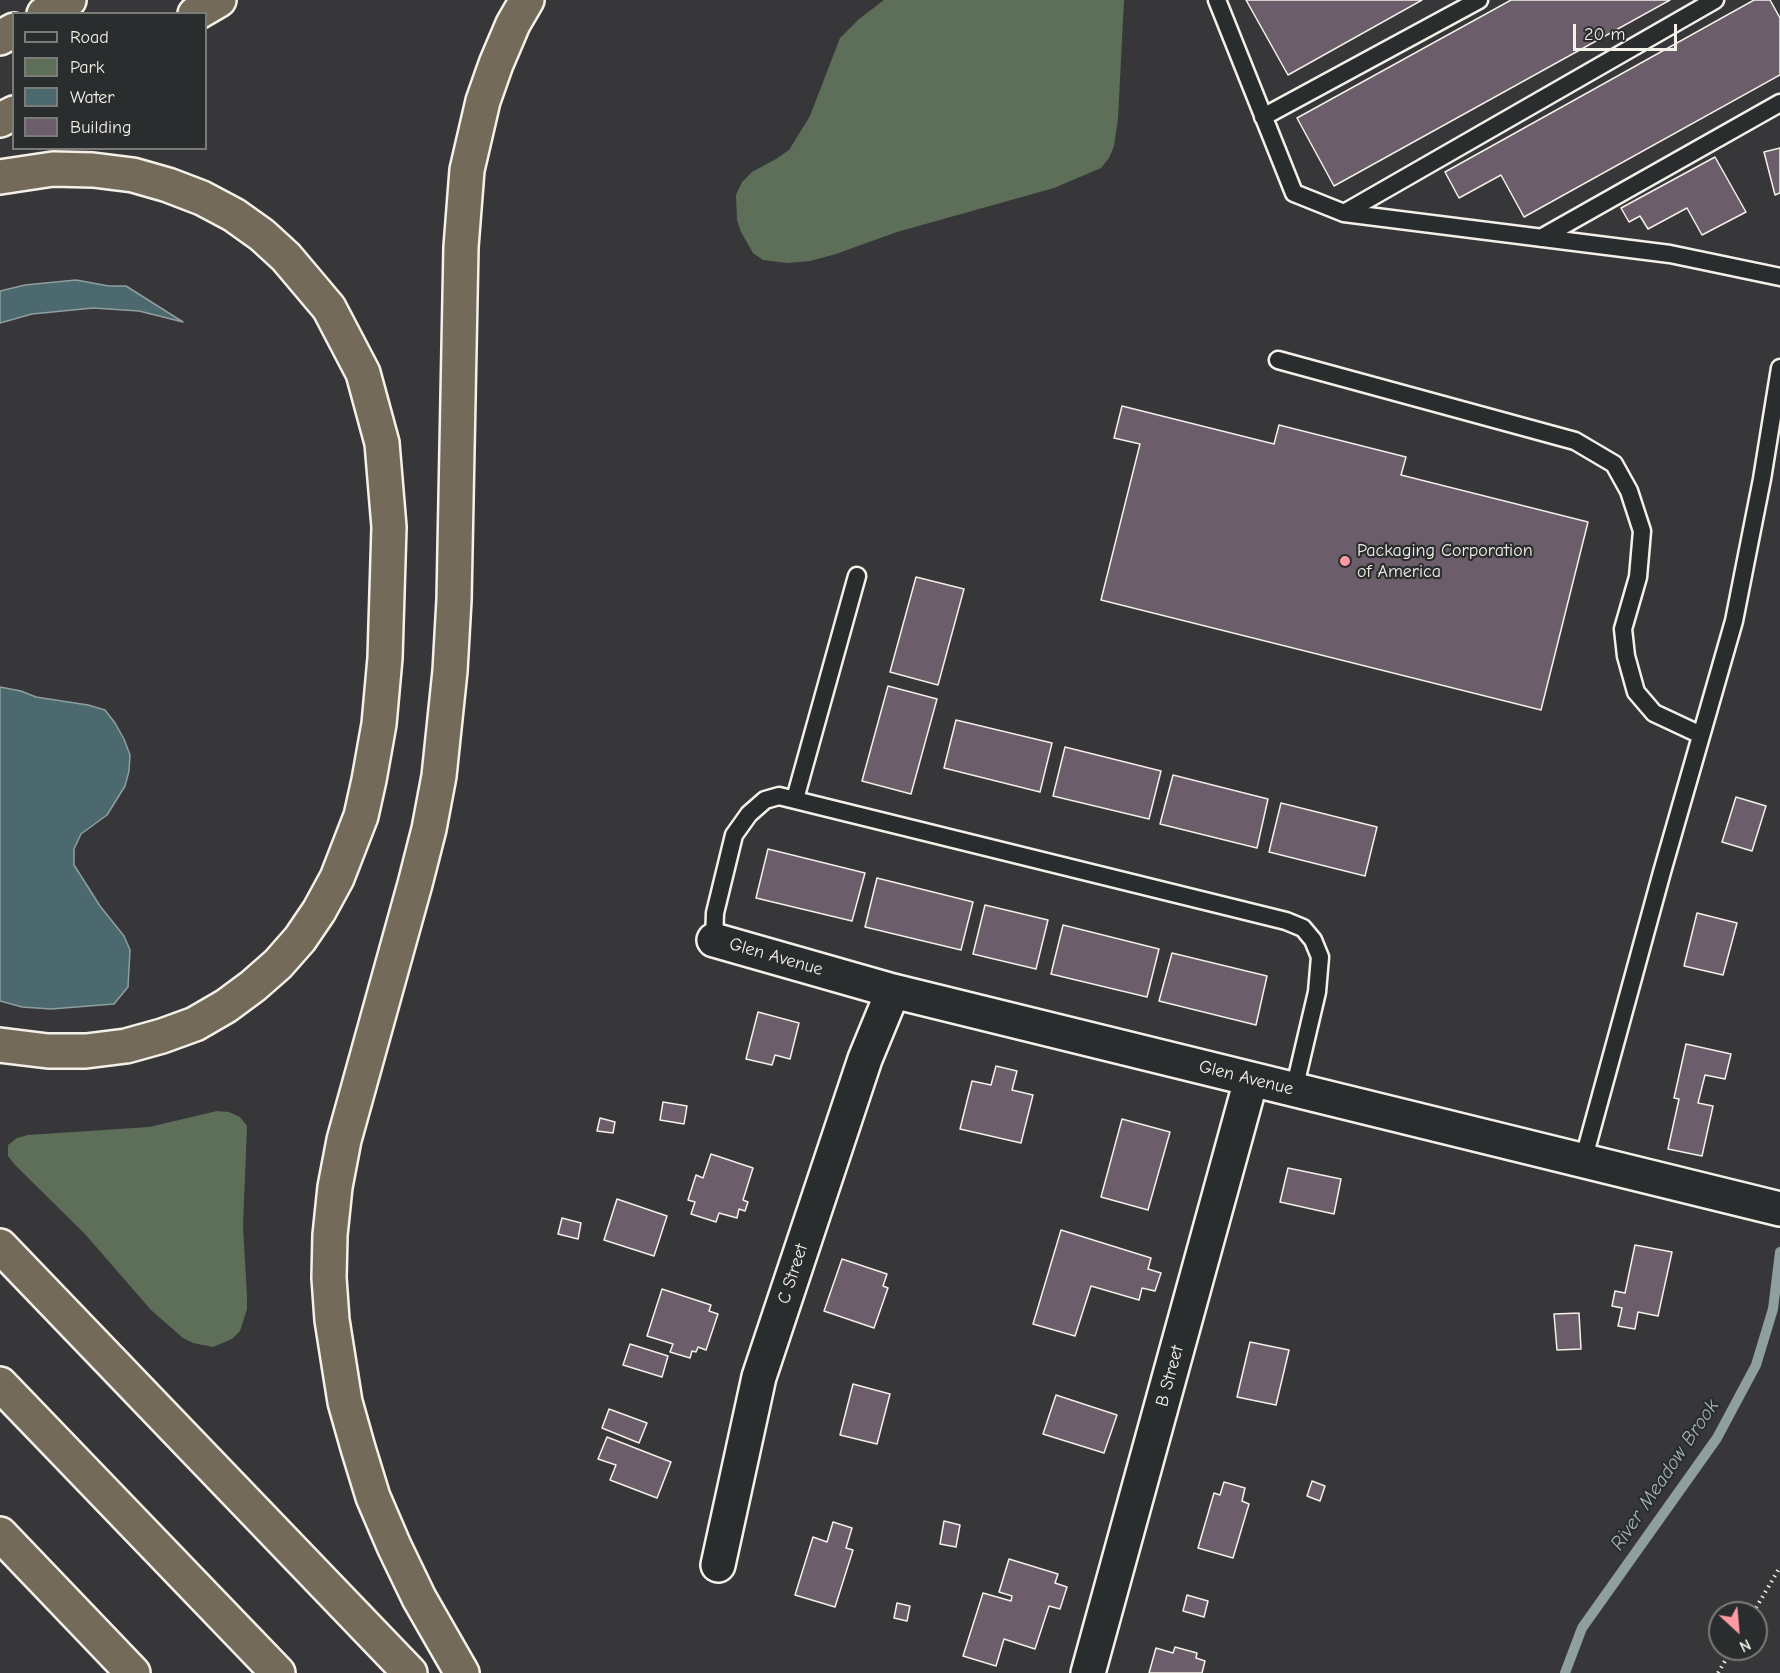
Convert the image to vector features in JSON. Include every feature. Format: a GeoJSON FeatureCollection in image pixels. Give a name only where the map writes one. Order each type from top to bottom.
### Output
{"type":"FeatureCollection","features":[{"type":"Feature","properties":{"kind":"highway"},"geometry":{"type":"LineString","coordinates":[[48,12],[69,0]]}},
{"type":"Feature","properties":{"kind":"highway"},"geometry":{"type":"LineString","coordinates":[[198,12],[219,0]]}},
{"type":"Feature","properties":{"kind":"highway"},"geometry":{"type":"LineString","coordinates":[[462,1673],[419,1598],[394,1546],[373,1497],[358,1448],[345,1402],[333,1330],[329,1278],[330,1235],[335,1187],[344,1140],[413,895],[439,776],[450,671],[454,600],[461,246],[467,170],[477,122],[496,64],[526,0]]}},
{"type":"Feature","properties":{"kind":"highway"},"geometry":{"type":"LineString","coordinates":[[0,177],[53,169],[93,170],[133,175],[202,198],[234,215],[262,235],[294,266],[329,308],[363,373],[382,443],[389,528],[385,658],[379,724],[365,798],[351,846],[337,878],[300,939],[278,964],[226,1006],[195,1024],[162,1036],[126,1046],[86,1051],[48,1051],[0,1045]]}},
{"type":"Feature","properties":{"kind":"highway"},"geometry":{"type":"LineString","coordinates":[[0,1246],[410,1673]]}},
{"type":"Feature","properties":{"kind":"highway"},"geometry":{"type":"LineString","coordinates":[[0,1384],[278,1673]]}},
{"type":"Feature","properties":{"kind":"highway"},"geometry":{"type":"LineString","coordinates":[[0,1534],[134,1673]]}},
{"type":"Feature","properties":{"kind":"street","name":"Glen Avenue"},"geometry":{"type":"LineString","coordinates":[[714,940],[893,991],[1775,1208]]}},
{"type":"Feature","properties":{"kind":"street","name":"C Street"},"geometry":{"type":"LineString","coordinates":[[718,1565],[759,1377],[865,1059],[893,991]]}},
{"type":"Feature","properties":{"kind":"street","name":"B Street"},"geometry":{"type":"LineString","coordinates":[[1088,1673],[1251,1080]]}},
{"type":"Feature","properties":{"kind":"lane"},"geometry":{"type":"LineString","coordinates":[[1217,0],[1294,193],[1344,213],[1670,254],[1780,276]]}},
{"type":"Feature","properties":{"kind":"lane"},"geometry":{"type":"LineString","coordinates":[[1263,117],[1479,0]]}},
{"type":"Feature","properties":{"kind":"lane"},"geometry":{"type":"LineString","coordinates":[[1344,213],[1715,0]]}},
{"type":"Feature","properties":{"kind":"lane"},"geometry":{"type":"LineString","coordinates":[[1541,238],[1780,103]]}},
{"type":"Feature","properties":{"kind":"lane"},"geometry":{"type":"LineString","coordinates":[[1278,360],[1575,441],[1614,464],[1629,491],[1642,531],[1638,577],[1623,629],[1626,656],[1636,692],[1654,713],[1701,735]]}},
{"type":"Feature","properties":{"kind":"lane"},"geometry":{"type":"LineString","coordinates":[[1583,1161],[1734,621],[1762,479],[1780,369]]}},
{"type":"Feature","properties":{"kind":"lane"},"geometry":{"type":"LineString","coordinates":[[795,800],[857,576]]}},
{"type":"Feature","properties":{"kind":"lane"},"geometry":{"type":"LineString","coordinates":[[714,940],[715,913],[734,835],[749,814],[765,800],[779,796],[1287,921],[1303,928],[1313,940],[1320,957],[1317,992],[1294,1090]]}},
{"type":"Feature","properties":{"kind":"path"},"geometry":{"type":"LineString","coordinates":[[1760,1601],[1780,1567]]}},
{"type":"Feature","properties":{"kind":"green space"},"geometry":{"type":"Polygon","coordinates":[[[884,0],[1124,0],[1118,119],[1114,146],[1109,158],[1101,168],[1054,188],[897,232],[836,254],[810,261],[787,263],[763,260],[753,253],[737,220],[736,195],[742,182],[752,172],[789,150],[810,116],[840,38],[859,19],[884,0]]]}},
{"type":"Feature","properties":{"kind":"green space"},"geometry":{"type":"Polygon","coordinates":[[[217,1111],[229,1112],[240,1117],[247,1126],[243,1226],[247,1309],[240,1331],[232,1339],[213,1347],[193,1343],[183,1338],[151,1310],[85,1234],[15,1165],[8,1156],[8,1145],[17,1138],[28,1135],[149,1127],[217,1111]]]}},
{"type":"Feature","properties":{"kind":"water"},"geometry":{"type":"Polygon","coordinates":[[[76,280],[109,286],[126,286],[183,322],[139,311],[93,308],[32,314],[0,323],[0,291],[25,285],[76,280]]]}},
{"type":"Feature","properties":{"kind":"water"},"geometry":{"type":"Polygon","coordinates":[[[0,687],[36,697],[105,710],[124,739],[130,755],[125,786],[107,815],[81,834],[74,849],[74,865],[100,906],[124,936],[130,950],[128,987],[114,1004],[51,1009],[22,1007],[0,1001],[0,687]]]}},
{"type":"Feature","properties":{"kind":"building"},"geometry":{"type":"Polygon","coordinates":[[[1246,0],[1422,0],[1288,75],[1246,0]]]}},
{"type":"Feature","properties":{"kind":"building"},"geometry":{"type":"Polygon","coordinates":[[[1511,0],[1670,0],[1334,186],[1297,118],[1511,0]]]}},
{"type":"Feature","properties":{"kind":"building"},"geometry":{"type":"Polygon","coordinates":[[[1754,0],[1770,0],[1780,18],[1780,75],[1524,217],[1501,175],[1459,198],[1445,172],[1754,0]]]}},
{"type":"Feature","properties":{"kind":"building"},"geometry":{"type":"Polygon","coordinates":[[[1780,148],[1780,193],[1775,195],[1764,152],[1780,148]]]}},
{"type":"Feature","properties":{"kind":"building"},"geometry":{"type":"Polygon","coordinates":[[[1715,157],[1746,212],[1702,235],[1687,208],[1648,229],[1640,216],[1629,222],[1621,208],[1715,157]]]}},
{"type":"Feature","properties":{"kind":"building","name":"Packaging Corporation of America"},"geometry":{"type":"Polygon","coordinates":[[[1122,406],[1274,444],[1279,425],[1406,457],[1401,475],[1588,522],[1541,710],[1101,600],[1140,444],[1114,438],[1122,406]]]}},
{"type":"Feature","properties":{"kind":"building"},"geometry":{"type":"Polygon","coordinates":[[[916,577],[964,589],[938,685],[890,672],[916,577]]]}},
{"type":"Feature","properties":{"kind":"building"},"geometry":{"type":"Polygon","coordinates":[[[888,686],[937,699],[911,794],[862,781],[888,686]]]}},
{"type":"Feature","properties":{"kind":"building"},"geometry":{"type":"Polygon","coordinates":[[[956,720],[1052,743],[1040,792],[944,768],[956,720]]]}},
{"type":"Feature","properties":{"kind":"building"},"geometry":{"type":"Polygon","coordinates":[[[1065,747],[1161,771],[1149,819],[1053,796],[1065,747]]]}},
{"type":"Feature","properties":{"kind":"building"},"geometry":{"type":"Polygon","coordinates":[[[1173,775],[1268,799],[1257,848],[1160,824],[1173,775]]]}},
{"type":"Feature","properties":{"kind":"building"},"geometry":{"type":"Polygon","coordinates":[[[1736,797],[1766,806],[1752,851],[1722,842],[1736,797]]]}},
{"type":"Feature","properties":{"kind":"building"},"geometry":{"type":"Polygon","coordinates":[[[1281,803],[1377,827],[1365,876],[1269,852],[1281,803]]]}},
{"type":"Feature","properties":{"kind":"building"},"geometry":{"type":"Polygon","coordinates":[[[768,849],[865,873],[852,921],[756,898],[768,849]]]}},
{"type":"Feature","properties":{"kind":"building"},"geometry":{"type":"Polygon","coordinates":[[[877,878],[973,902],[961,950],[865,927],[877,878]]]}},
{"type":"Feature","properties":{"kind":"building"},"geometry":{"type":"Polygon","coordinates":[[[985,905],[1048,920],[1036,969],[973,954],[985,905]]]}},
{"type":"Feature","properties":{"kind":"building"},"geometry":{"type":"Polygon","coordinates":[[[1697,913],[1737,923],[1723,975],[1684,966],[1697,913]]]}},
{"type":"Feature","properties":{"kind":"building"},"geometry":{"type":"Polygon","coordinates":[[[1063,925],[1159,949],[1147,997],[1051,974],[1063,925]]]}},
{"type":"Feature","properties":{"kind":"building"},"geometry":{"type":"Polygon","coordinates":[[[1172,953],[1267,976],[1256,1025],[1159,1001],[1172,953]]]}},
{"type":"Feature","properties":{"kind":"building"},"geometry":{"type":"Polygon","coordinates":[[[758,1012],[799,1023],[790,1059],[775,1055],[772,1065],[746,1059],[758,1012]]]}},
{"type":"Feature","properties":{"kind":"building"},"geometry":{"type":"Polygon","coordinates":[[[1686,1044],[1731,1054],[1725,1079],[1705,1075],[1698,1103],[1713,1106],[1702,1156],[1668,1149],[1679,1099],[1674,1098],[1686,1044]]]}},
{"type":"Feature","properties":{"kind":"building"},"geometry":{"type":"Polygon","coordinates":[[[996,1066],[1017,1071],[1012,1090],[1033,1095],[1021,1143],[960,1129],[972,1081],[991,1085],[996,1066]]]}},
{"type":"Feature","properties":{"kind":"building"},"geometry":{"type":"Polygon","coordinates":[[[663,1102],[687,1106],[684,1124],[660,1120],[663,1102]]]}},
{"type":"Feature","properties":{"kind":"building"},"geometry":{"type":"Polygon","coordinates":[[[600,1118],[615,1122],[613,1133],[597,1131],[600,1118]]]}},
{"type":"Feature","properties":{"kind":"building"},"geometry":{"type":"Polygon","coordinates":[[[1122,1119],[1170,1132],[1148,1210],[1101,1197],[1122,1119]]]}},
{"type":"Feature","properties":{"kind":"building"},"geometry":{"type":"Polygon","coordinates":[[[711,1154],[753,1168],[743,1200],[748,1202],[745,1211],[739,1209],[737,1218],[719,1213],[716,1222],[691,1214],[695,1202],[688,1200],[696,1175],[703,1178],[711,1154]]]}},
{"type":"Feature","properties":{"kind":"building"},"geometry":{"type":"Polygon","coordinates":[[[1288,1168],[1341,1179],[1334,1214],[1280,1202],[1288,1168]]]}},
{"type":"Feature","properties":{"kind":"building"},"geometry":{"type":"Polygon","coordinates":[[[617,1199],[667,1216],[654,1256],[604,1240],[617,1199]]]}},
{"type":"Feature","properties":{"kind":"building"},"geometry":{"type":"Polygon","coordinates":[[[562,1218],[581,1223],[578,1239],[558,1234],[562,1218]]]}},
{"type":"Feature","properties":{"kind":"building"},"geometry":{"type":"Polygon","coordinates":[[[1061,1230],[1151,1258],[1148,1269],[1161,1273],[1155,1291],[1142,1288],[1139,1300],[1091,1286],[1075,1336],[1033,1324],[1061,1230]]]}},
{"type":"Feature","properties":{"kind":"building"},"geometry":{"type":"Polygon","coordinates":[[[1635,1245],[1672,1252],[1658,1316],[1638,1312],[1635,1329],[1618,1326],[1622,1308],[1612,1306],[1615,1291],[1625,1293],[1635,1245]]]}},
{"type":"Feature","properties":{"kind":"building"},"geometry":{"type":"Polygon","coordinates":[[[842,1259],[887,1274],[883,1286],[888,1288],[874,1328],[824,1311],[842,1259]]]}},
{"type":"Feature","properties":{"kind":"building"},"geometry":{"type":"Polygon","coordinates":[[[662,1289],[711,1305],[709,1311],[718,1314],[706,1350],[698,1347],[696,1352],[692,1351],[690,1358],[670,1352],[673,1344],[647,1336],[662,1289]]]}},
{"type":"Feature","properties":{"kind":"building"},"geometry":{"type":"Polygon","coordinates":[[[1579,1313],[1581,1349],[1557,1350],[1554,1314],[1579,1313]]]}},
{"type":"Feature","properties":{"kind":"building"},"geometry":{"type":"Polygon","coordinates":[[[1250,1342],[1289,1350],[1276,1405],[1237,1397],[1250,1342]]]}},
{"type":"Feature","properties":{"kind":"building"},"geometry":{"type":"Polygon","coordinates":[[[630,1344],[668,1356],[662,1377],[623,1365],[630,1344]]]}},
{"type":"Feature","properties":{"kind":"building"},"geometry":{"type":"Polygon","coordinates":[[[853,1384],[890,1394],[877,1444],[840,1435],[853,1384]]]}},
{"type":"Feature","properties":{"kind":"building"},"geometry":{"type":"Polygon","coordinates":[[[1056,1395],[1117,1415],[1104,1453],[1043,1434],[1056,1395]]]}},
{"type":"Feature","properties":{"kind":"building"},"geometry":{"type":"Polygon","coordinates":[[[609,1409],[647,1423],[639,1443],[602,1428],[609,1409]]]}},
{"type":"Feature","properties":{"kind":"building"},"geometry":{"type":"Polygon","coordinates":[[[607,1437],[671,1462],[657,1498],[610,1480],[616,1465],[598,1459],[607,1437]]]}},
{"type":"Feature","properties":{"kind":"building"},"geometry":{"type":"Polygon","coordinates":[[[1312,1481],[1325,1486],[1320,1501],[1307,1496],[1312,1481]]]}},
{"type":"Feature","properties":{"kind":"building"},"geometry":{"type":"Polygon","coordinates":[[[1224,1482],[1245,1488],[1242,1501],[1249,1504],[1233,1558],[1198,1548],[1214,1493],[1220,1495],[1224,1482]]]}},
{"type":"Feature","properties":{"kind":"building"},"geometry":{"type":"Polygon","coordinates":[[[944,1521],[960,1525],[956,1547],[940,1544],[944,1521]]]}},
{"type":"Feature","properties":{"kind":"building"},"geometry":{"type":"Polygon","coordinates":[[[833,1522],[852,1528],[846,1548],[853,1550],[835,1607],[795,1595],[813,1537],[827,1542],[833,1522]]]}},
{"type":"Feature","properties":{"kind":"building"},"geometry":{"type":"Polygon","coordinates":[[[1009,1559],[1058,1574],[1055,1583],[1067,1587],[1060,1609],[1049,1606],[1035,1649],[1004,1639],[996,1666],[963,1656],[983,1593],[1011,1601],[1012,1596],[999,1592],[1009,1559]]]}},
{"type":"Feature","properties":{"kind":"building"},"geometry":{"type":"Polygon","coordinates":[[[1187,1595],[1208,1601],[1204,1617],[1183,1611],[1187,1595]]]}},
{"type":"Feature","properties":{"kind":"building"},"geometry":{"type":"Polygon","coordinates":[[[897,1603],[910,1606],[907,1621],[894,1618],[897,1603]]]}},
{"type":"Feature","properties":{"kind":"building"},"geometry":{"type":"Polygon","coordinates":[[[1175,1647],[1197,1653],[1196,1658],[1205,1661],[1202,1673],[1149,1673],[1156,1648],[1173,1653],[1175,1647]]]}},
{"type":"Feature","properties":{"kind":"waterway","name":"River Meadow Brook"},"geometry":{"type":"LineString","coordinates":[[1565,1673],[1582,1628],[1717,1438],[1756,1365],[1773,1309],[1780,1252]]}},
{"type":"Feature","properties":{"kind":"place","name":"Packaging Corporation of America"},"geometry":{"type":"Point","coordinates":[1345,561]}}]}
